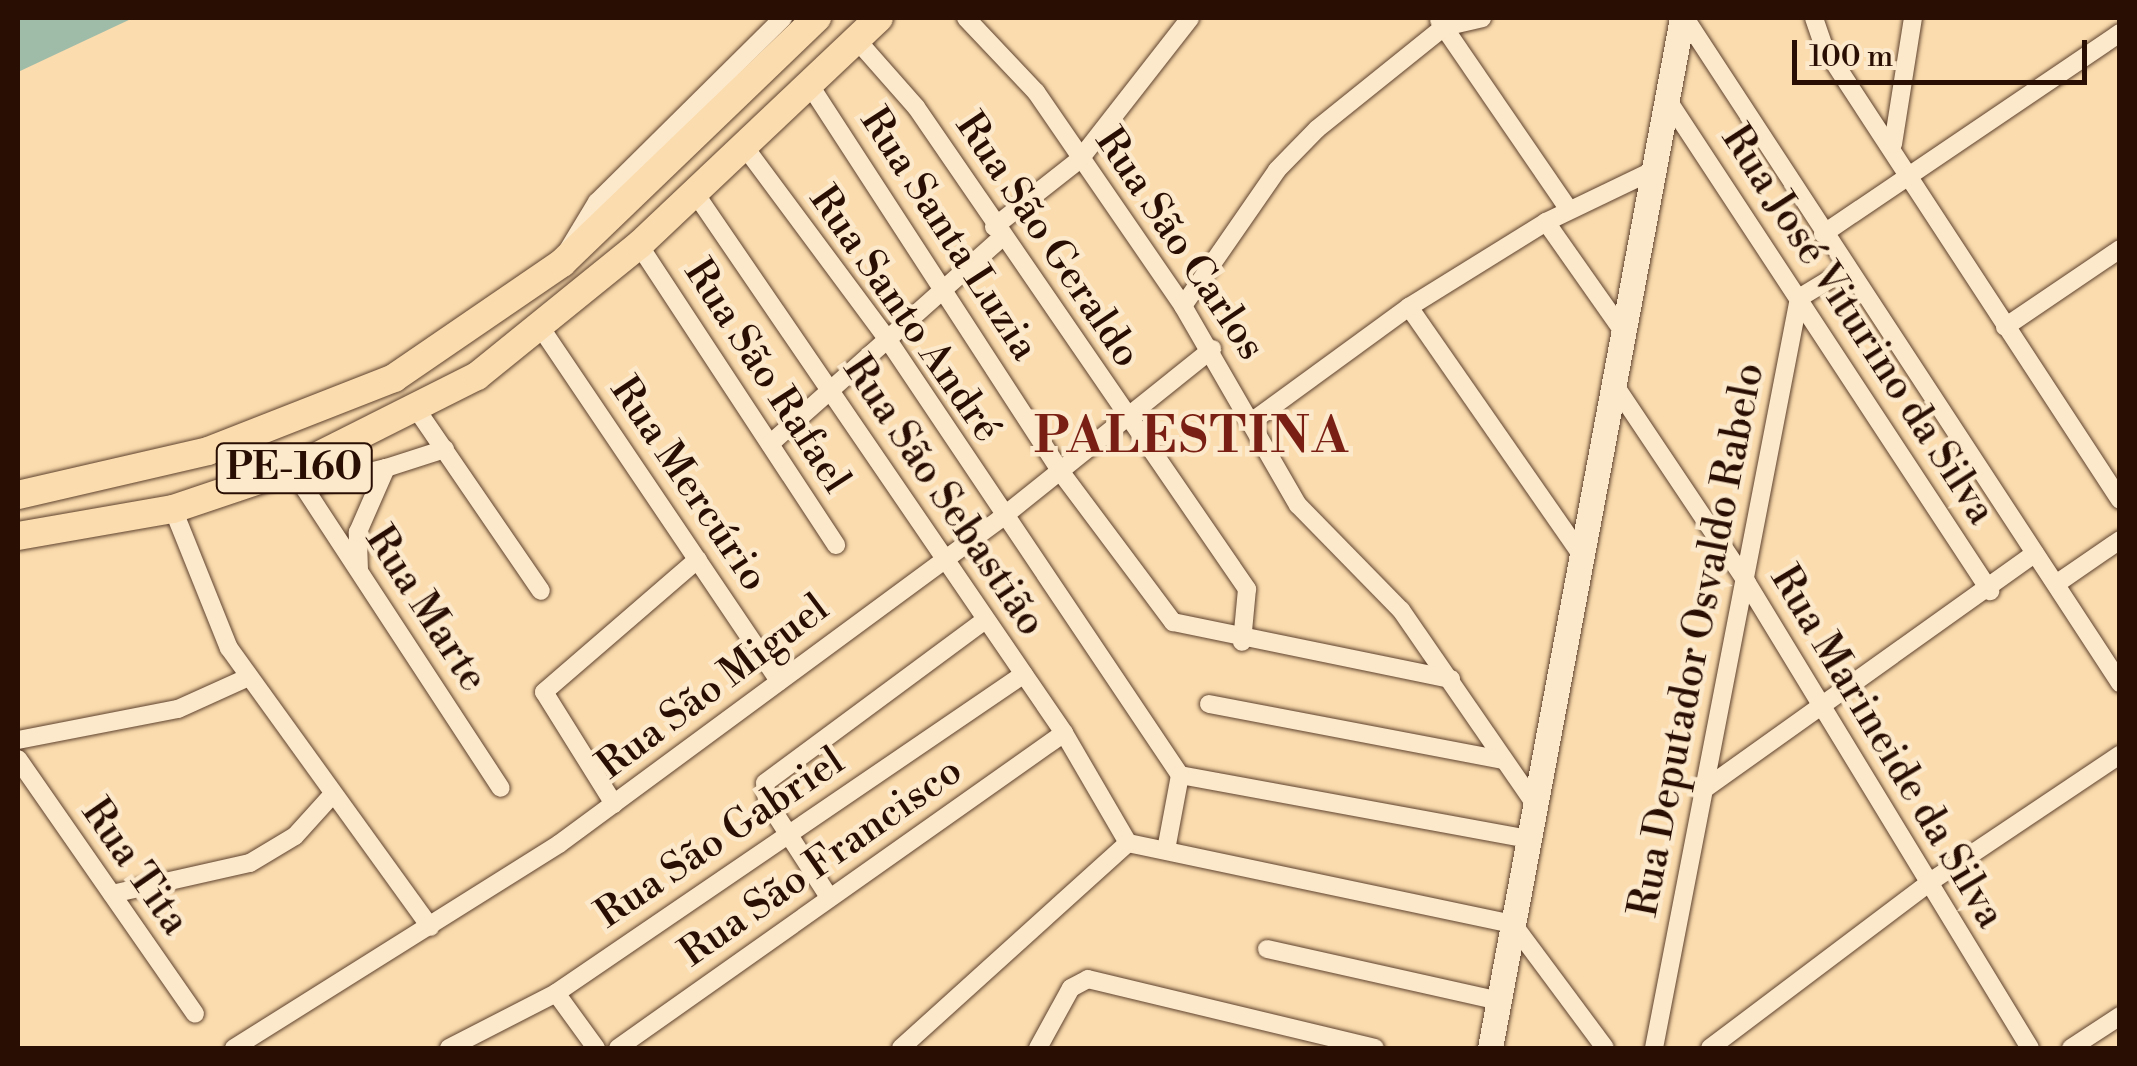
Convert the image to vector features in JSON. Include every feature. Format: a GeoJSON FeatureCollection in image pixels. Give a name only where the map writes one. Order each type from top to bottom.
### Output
{"type":"FeatureCollection","features":[{"type":"Feature","properties":{"kind":"main road","name":"PE-160"},"geometry":{"type":"LineString","coordinates":[[18,495],[267,432],[394,378],[517,299],[562,262],[817,18]]}},
{"type":"Feature","properties":{"kind":"main road","name":"PE-160"},"geometry":{"type":"LineString","coordinates":[[18,536],[172,509],[298,479],[417,410],[542,328],[639,246],[879,18]]}},
{"type":"Feature","properties":{"kind":"street"},"geometry":{"type":"LineString","coordinates":[[562,262],[597,202],[783,18]]}},
{"type":"Feature","properties":{"kind":"street","name":"Rua São Carlos"},"geometry":{"type":"LineString","coordinates":[[966,18],[1017,68],[1183,306],[1318,533],[1386,592],[1536,804]]}},
{"type":"Feature","properties":{"kind":"street"},"geometry":{"type":"LineString","coordinates":[[770,444],[1080,158],[1190,18]]}},
{"type":"Feature","properties":{"kind":"street"},"geometry":{"type":"LineString","coordinates":[[1183,306],[1277,170],[1358,91],[1441,22],[1482,18]]}},
{"type":"Feature","properties":{"kind":"street"},"geometry":{"type":"LineString","coordinates":[[1490,1048],[1684,18]]}},
{"type":"Feature","properties":{"kind":"street"},"geometry":{"type":"LineString","coordinates":[[1684,18],[2120,683]]}},
{"type":"Feature","properties":{"kind":"street"},"geometry":{"type":"LineString","coordinates":[[1814,18],[1824,47],[1893,144],[2005,327],[2120,500]]}},
{"type":"Feature","properties":{"kind":"street"},"geometry":{"type":"LineString","coordinates":[[1893,144],[1914,18]]}},
{"type":"Feature","properties":{"kind":"street"},"geometry":{"type":"LineString","coordinates":[[1441,22],[1569,210]]}},
{"type":"Feature","properties":{"kind":"street"},"geometry":{"type":"LineString","coordinates":[[1823,234],[2120,33]]}},
{"type":"Feature","properties":{"kind":"street","name":"Rua São Geraldo"},"geometry":{"type":"LineString","coordinates":[[856,39],[916,107],[998,232],[1247,588],[1242,642]]}},
{"type":"Feature","properties":{"kind":"street","name":"Rua Santa Luzia"},"geometry":{"type":"LineString","coordinates":[[811,86],[944,285],[1060,470],[1173,622],[1242,642],[1451,679]]}},
{"type":"Feature","properties":{"kind":"street","name":"Rua José Viturino da Silva"},"geometry":{"type":"LineString","coordinates":[[1667,99],[1990,591]]}},
{"type":"Feature","properties":{"kind":"street","name":"Rua Santo André"},"geometry":{"type":"LineString","coordinates":[[744,146],[886,337],[1000,519],[1180,775]]}},
{"type":"Feature","properties":{"kind":"street"},"geometry":{"type":"LineString","coordinates":[[1254,420],[1409,307],[1546,222],[1654,170]]}},
{"type":"Feature","properties":{"kind":"street","name":"Rua São Sebastião"},"geometry":{"type":"LineString","coordinates":[[694,193],[942,562],[1064,733],[1128,843]]}},
{"type":"Feature","properties":{"kind":"street"},"geometry":{"type":"LineString","coordinates":[[1546,222],[1624,333]]}},
{"type":"Feature","properties":{"kind":"street","name":"Rua São Rafael"},"geometry":{"type":"LineString","coordinates":[[639,246],[836,545]]}},
{"type":"Feature","properties":{"kind":"street"},"geometry":{"type":"LineString","coordinates":[[2005,327],[2120,249]]}},
{"type":"Feature","properties":{"kind":"street"},"geometry":{"type":"LineString","coordinates":[[1799,298],[1846,270]]}},
{"type":"Feature","properties":{"kind":"street","name":"Rua Deputador Osvaldo Rabelo"},"geometry":{"type":"LineString","coordinates":[[1654,1048],[1747,583],[1799,298]]}},
{"type":"Feature","properties":{"kind":"street"},"geometry":{"type":"LineString","coordinates":[[1409,307],[1582,556]]}},
{"type":"Feature","properties":{"kind":"street","name":"Rua Mercúrio"},"geometry":{"type":"LineString","coordinates":[[542,328],[779,680]]}},
{"type":"Feature","properties":{"kind":"street","name":"Rua São Miguel"},"geometry":{"type":"LineString","coordinates":[[234,1048],[430,927],[614,804],[1000,519],[1125,414],[1212,349]]}},
{"type":"Feature","properties":{"kind":"street","name":"Rua Marineide da Silva"},"geometry":{"type":"LineString","coordinates":[[1614,384],[1747,583],[2030,1048]]}},
{"type":"Feature","properties":{"kind":"street"},"geometry":{"type":"LineString","coordinates":[[417,410],[541,591]]}},
{"type":"Feature","properties":{"kind":"street"},"geometry":{"type":"LineString","coordinates":[[298,479],[386,468],[445,449]]}},
{"type":"Feature","properties":{"kind":"street"},"geometry":{"type":"LineString","coordinates":[[2102,475],[2120,463]]}},
{"type":"Feature","properties":{"kind":"street"},"geometry":{"type":"LineString","coordinates":[[359,570],[358,532],[386,468]]}},
{"type":"Feature","properties":{"kind":"street","name":"Rua Marte"},"geometry":{"type":"LineString","coordinates":[[298,479],[502,788]]}},
{"type":"Feature","properties":{"kind":"street"},"geometry":{"type":"LineString","coordinates":[[172,509],[249,677],[430,927]]}},
{"type":"Feature","properties":{"kind":"street"},"geometry":{"type":"LineString","coordinates":[[2056,584],[2120,540]]}},
{"type":"Feature","properties":{"kind":"street"},"geometry":{"type":"LineString","coordinates":[[1706,788],[1990,591],[2035,553]]}},
{"type":"Feature","properties":{"kind":"street"},"geometry":{"type":"LineString","coordinates":[[614,804],[544,692],[698,560]]}},
{"type":"Feature","properties":{"kind":"street"},"geometry":{"type":"LineString","coordinates":[[830,897],[763,790],[984,621]]}},
{"type":"Feature","properties":{"kind":"street","name":"Rua São Gabriel"},"geometry":{"type":"LineString","coordinates":[[448,1048],[556,993],[1024,674]]}},
{"type":"Feature","properties":{"kind":"street"},"geometry":{"type":"LineString","coordinates":[[18,740],[178,709],[249,677]]}},
{"type":"Feature","properties":{"kind":"street"},"geometry":{"type":"LineString","coordinates":[[1210,704],[1503,760]]}},
{"type":"Feature","properties":{"kind":"street","name":"Rua São Francisco"},"geometry":{"type":"LineString","coordinates":[[618,1048],[1064,733]]}},
{"type":"Feature","properties":{"kind":"street"},"geometry":{"type":"LineString","coordinates":[[1710,1048],[1930,882],[2120,755]]}},
{"type":"Feature","properties":{"kind":"street","name":"Rua Tita"},"geometry":{"type":"LineString","coordinates":[[18,759],[195,1014]]}},
{"type":"Feature","properties":{"kind":"street"},"geometry":{"type":"LineString","coordinates":[[1166,850],[1180,775],[1529,839]]}},
{"type":"Feature","properties":{"kind":"street"},"geometry":{"type":"LineString","coordinates":[[112,894],[250,863],[295,836],[333,794]]}},
{"type":"Feature","properties":{"kind":"street"},"geometry":{"type":"LineString","coordinates":[[902,1048],[1128,843],[1513,924],[1605,1048]]}},
{"type":"Feature","properties":{"kind":"street"},"geometry":{"type":"LineString","coordinates":[[1267,949],[1499,1001]]}},
{"type":"Feature","properties":{"kind":"street"},"geometry":{"type":"LineString","coordinates":[[1038,1048],[1078,982],[1375,1048]]}},
{"type":"Feature","properties":{"kind":"street"},"geometry":{"type":"LineString","coordinates":[[556,993],[596,1048]]}},
{"type":"Feature","properties":{"kind":"street"},"geometry":{"type":"LineString","coordinates":[[2070,1048],[2120,1016]]}},
{"type":"Feature","properties":{"kind":"shaded area"},"geometry":{"type":"Polygon","coordinates":[[[18,18],[133,18],[18,72],[18,18]]]}},
{"type":"Feature","properties":{"kind":"district","name":"PALESTINA"},"geometry":{"type":"Point","coordinates":[1192,438]}}]}
